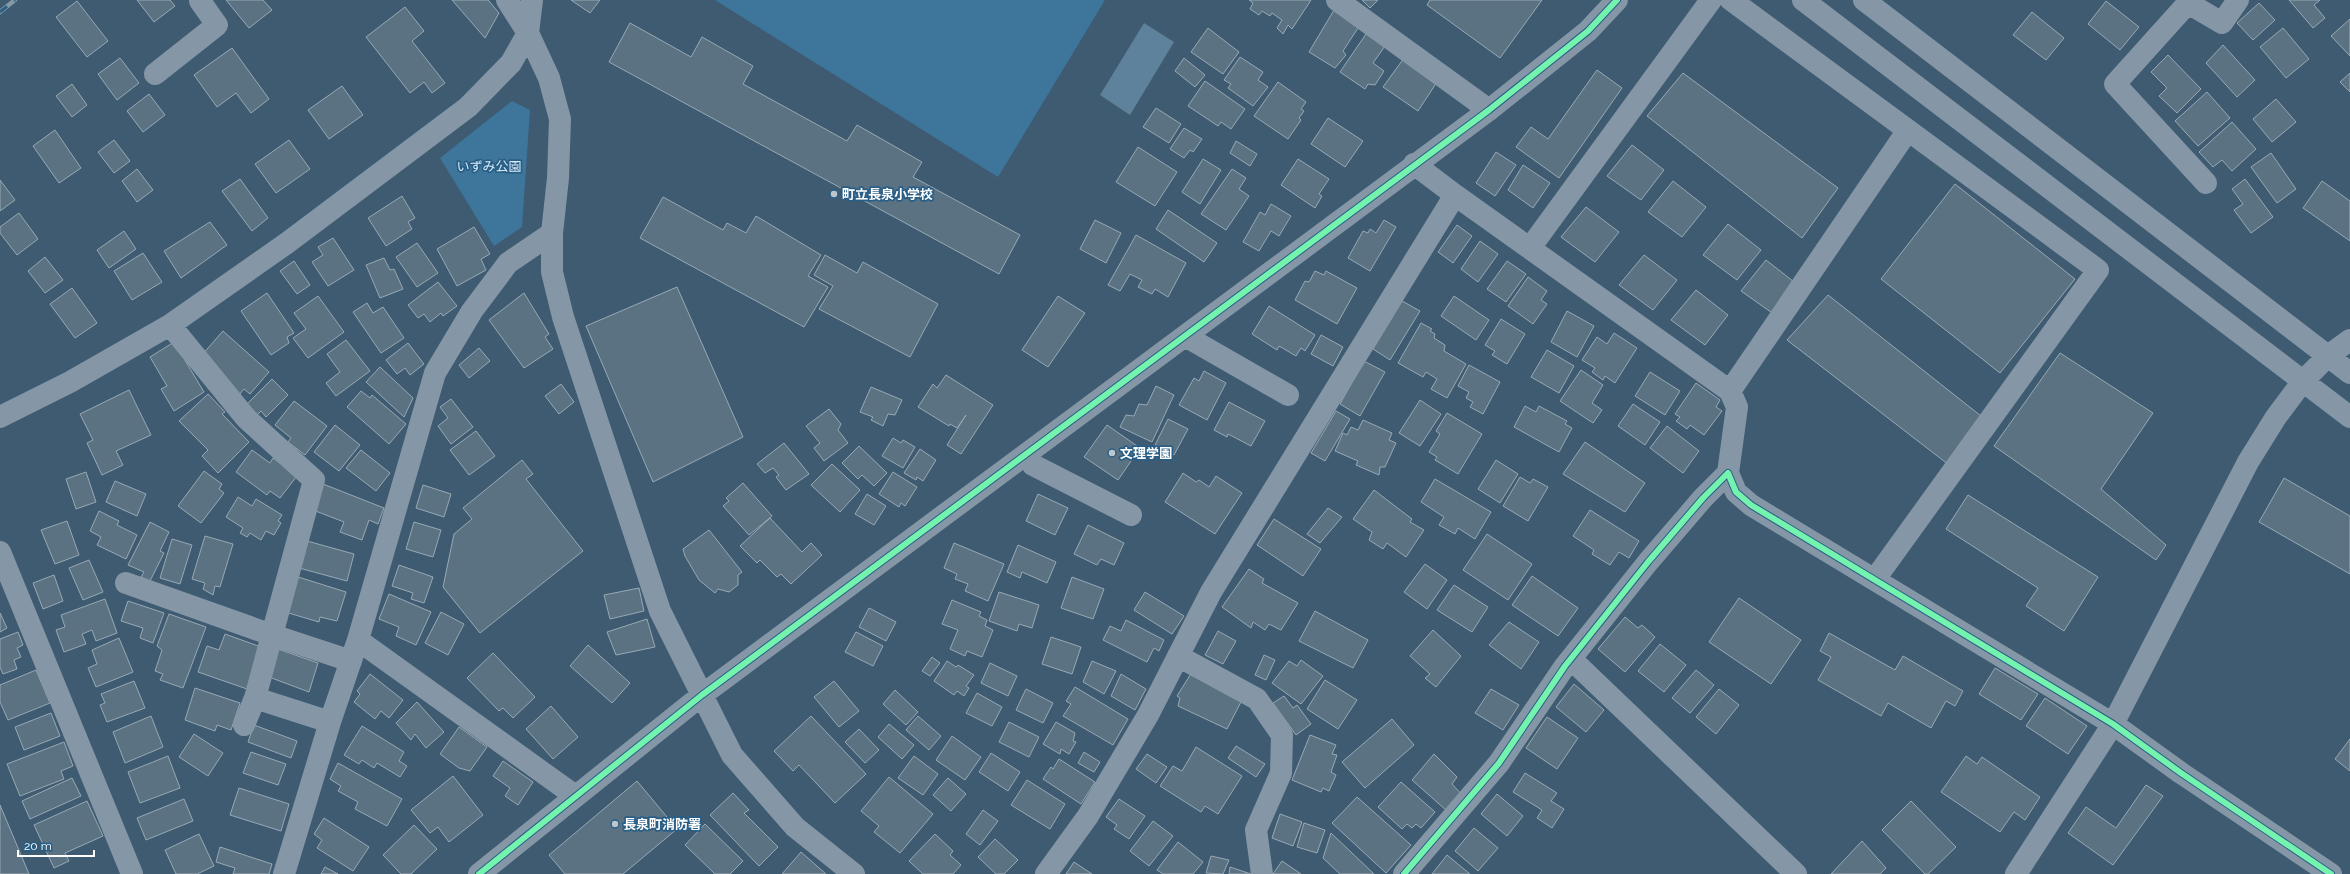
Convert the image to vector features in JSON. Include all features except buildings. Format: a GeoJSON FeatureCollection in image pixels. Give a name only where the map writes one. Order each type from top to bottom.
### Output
{"type":"FeatureCollection","features":[{"type":"Feature","properties":{"kind":"street"},"geometry":{"type":"LineString","coordinates":[[155,74],[217,25],[200,2],[201,0]]}},
{"type":"Feature","properties":{"kind":"street"},"geometry":{"type":"LineString","coordinates":[[507,0],[528,33],[549,78],[560,119],[558,178],[552,233],[552,272],[563,317],[660,610],[732,755],[795,827],[854,874]]}},
{"type":"Feature","properties":{"kind":"street"},"geometry":{"type":"LineString","coordinates":[[0,417],[70,382],[170,324],[287,243],[468,107],[511,63],[528,33],[532,0]]}},
{"type":"Feature","properties":{"kind":"street"},"geometry":{"type":"LineString","coordinates":[[1337,0],[1489,110]]}},
{"type":"Feature","properties":{"kind":"street"},"geometry":{"type":"LineString","coordinates":[[478,874],[702,695],[1414,164],[1489,110],[1588,31],[1617,0]]}},
{"type":"Feature","properties":{"kind":"street"},"geometry":{"type":"LineString","coordinates":[[1530,248],[1711,0]]}},
{"type":"Feature","properties":{"kind":"street"},"geometry":{"type":"LineString","coordinates":[[1731,0],[2098,270],[1875,579]]}},
{"type":"Feature","properties":{"kind":"street"},"geometry":{"type":"LineString","coordinates":[[1802,0],[2350,417]]}},
{"type":"Feature","properties":{"kind":"street"},"geometry":{"type":"LineString","coordinates":[[1864,0],[2350,373]]}},
{"type":"Feature","properties":{"kind":"street"},"geometry":{"type":"LineString","coordinates":[[2206,183],[2115,84],[2188,3],[2222,23],[2238,0]]}},
{"type":"Feature","properties":{"kind":"street"},"geometry":{"type":"LineString","coordinates":[[1730,391],[1908,130]]}},
{"type":"Feature","properties":{"kind":"street"},"geometry":{"type":"LineString","coordinates":[[1414,164],[1455,195],[1730,391],[1737,407],[1728,472],[1736,492],[1750,505],[1875,579],[2113,724],[2181,773],[2331,874]]}},
{"type":"Feature","properties":{"kind":"street"},"geometry":{"type":"LineString","coordinates":[[1046,874],[1088,816],[1148,715],[1211,592],[1455,195]]}},
{"type":"Feature","properties":{"kind":"street"},"geometry":{"type":"LineString","coordinates":[[284,874],[330,722],[358,640],[435,373],[472,311],[508,263],[552,233]]}},
{"type":"Feature","properties":{"kind":"street"},"geometry":{"type":"LineString","coordinates":[[170,324],[246,418],[314,480],[255,698],[244,724]]}},
{"type":"Feature","properties":{"kind":"street"},"geometry":{"type":"LineString","coordinates":[[1185,336],[1288,395]]}},
{"type":"Feature","properties":{"kind":"street"},"geometry":{"type":"LineString","coordinates":[[2016,874],[2113,724],[2248,462],[2276,416],[2303,381],[2328,356],[2350,340]]}},
{"type":"Feature","properties":{"kind":"street"},"geometry":{"type":"LineString","coordinates":[[1033,465],[1132,515]]}},
{"type":"Feature","properties":{"kind":"street"},"geometry":{"type":"LineString","coordinates":[[1404,874],[1499,763],[1571,659],[1648,562],[1703,498],[1728,472]]}},
{"type":"Feature","properties":{"kind":"street"},"geometry":{"type":"LineString","coordinates":[[0,552],[132,874]]}},
{"type":"Feature","properties":{"kind":"street"},"geometry":{"type":"LineString","coordinates":[[126,583],[272,636],[351,661]]}},
{"type":"Feature","properties":{"kind":"street"},"geometry":{"type":"LineString","coordinates":[[358,640],[574,796]]}},
{"type":"Feature","properties":{"kind":"street"},"geometry":{"type":"LineString","coordinates":[[1178,656],[1257,699],[1282,735],[1281,773],[1256,830],[1262,874]]}},
{"type":"Feature","properties":{"kind":"street"},"geometry":{"type":"LineString","coordinates":[[1571,659],[1796,874]]}},
{"type":"Feature","properties":{"kind":"street"},"geometry":{"type":"LineString","coordinates":[[255,698],[330,722]]}},
{"type":"Feature","properties":{"kind":"green space"},"geometry":{"type":"Polygon","coordinates":[[[715,0],[1105,0],[998,177],[715,0]]]}},
{"type":"Feature","properties":{"kind":"green space","name":"いずみ公園"},"geometry":{"type":"Polygon","coordinates":[[[512,101],[530,110],[522,227],[494,246],[440,158],[512,101]]]}},
{"type":"Feature","properties":{"kind":"shaded area"},"geometry":{"type":"Polygon","coordinates":[[[1144,23],[1174,42],[1130,115],[1100,95],[1144,23]]]}},
{"type":"Feature","properties":{"kind":"railway"},"geometry":{"type":"LineString","coordinates":[[0,12],[15,0]]}},
{"type":"Feature","properties":{"kind":"cycle path"},"geometry":{"type":"LineString","coordinates":[[479,874],[702,695],[1489,110],[1588,31],[1617,0]]}},
{"type":"Feature","properties":{"kind":"cycle path"},"geometry":{"type":"LineString","coordinates":[[1404,874],[1499,763],[1565,666],[1648,562],[1703,498],[1728,473],[1736,492],[1751,505],[2113,724],[2181,773],[2331,874]]}},
{"type":"Feature","properties":{"kind":"place","name":"町立長泉小学校"},"geometry":{"type":"Point","coordinates":[834,194]}},
{"type":"Feature","properties":{"kind":"place","name":"文理学園"},"geometry":{"type":"Point","coordinates":[1112,453]}},
{"type":"Feature","properties":{"kind":"place","name":"長泉町消防署"},"geometry":{"type":"Point","coordinates":[615,824]}}]}
